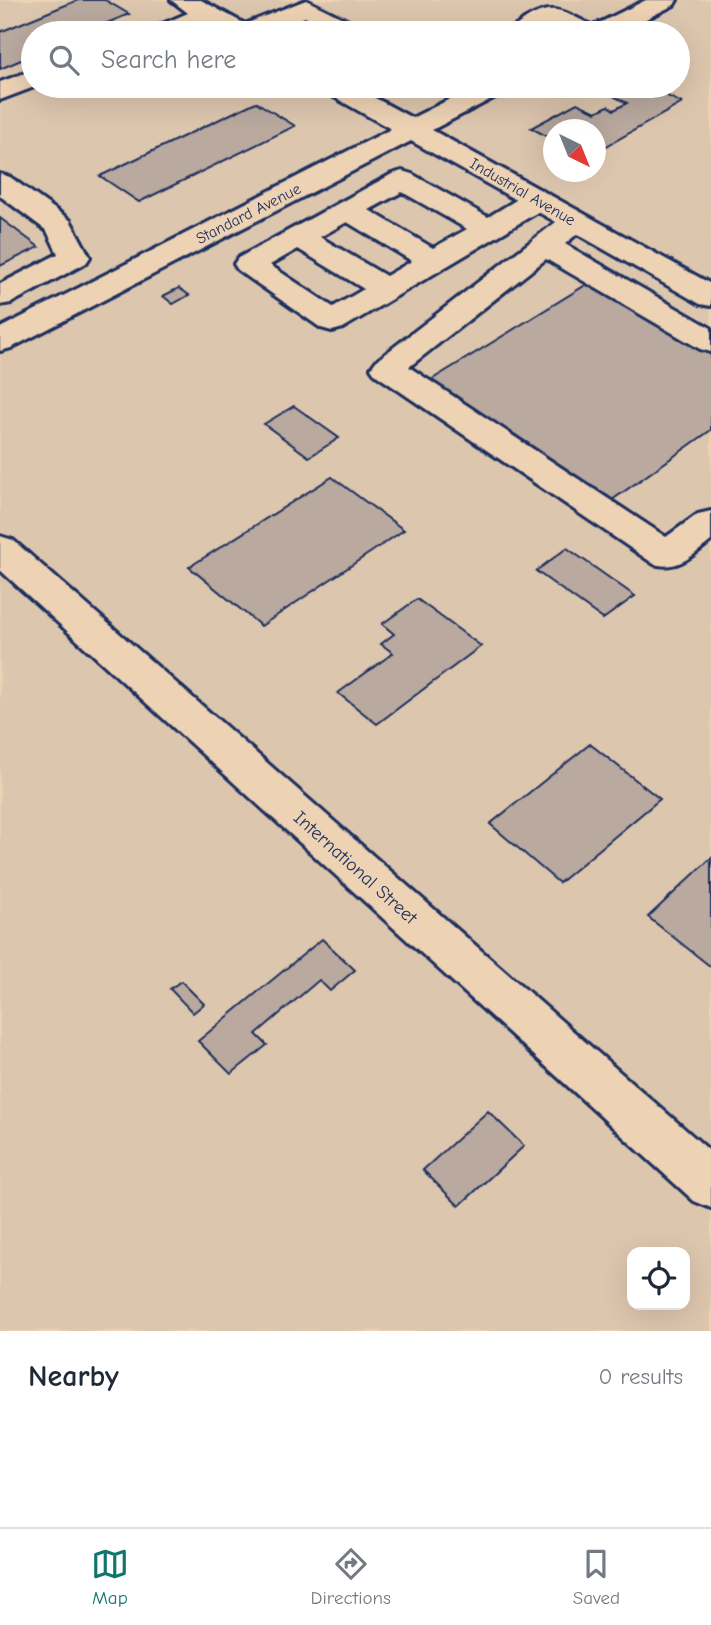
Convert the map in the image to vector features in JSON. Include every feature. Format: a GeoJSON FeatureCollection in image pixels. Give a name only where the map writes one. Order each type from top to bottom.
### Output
{"type":"FeatureCollection","features":[{"type":"Feature","properties":{"kind":"street"},"geometry":{"type":"LineString","coordinates":[[183,0],[221,21]]}},
{"type":"Feature","properties":{"kind":"street"},"geometry":{"type":"LineString","coordinates":[[623,21],[664,0]]}},
{"type":"Feature","properties":{"kind":"street"},"geometry":{"type":"LineString","coordinates":[[274,21],[306,8],[331,21]]}},
{"type":"Feature","properties":{"kind":"street"},"geometry":{"type":"LineString","coordinates":[[191,21],[208,14]]}},
{"type":"Feature","properties":{"kind":"street"},"geometry":{"type":"LineString","coordinates":[[541,21],[550,15],[562,21]]}},
{"type":"Feature","properties":{"kind":"street"},"geometry":{"type":"LineString","coordinates":[[0,92],[21,83]]}},
{"type":"Feature","properties":{"kind":"street","name":"Industrial Avenue"},"geometry":{"type":"LineString","coordinates":[[359,98],[711,297]]}},
{"type":"Feature","properties":{"kind":"street","name":"Standard Avenue"},"geometry":{"type":"LineString","coordinates":[[1,339],[473,98]]}},
{"type":"Feature","properties":{"kind":"street"},"geometry":{"type":"LineString","coordinates":[[488,229],[402,180],[249,264],[331,321],[539,200]]}},
{"type":"Feature","properties":{"kind":"street"},"geometry":{"type":"LineString","coordinates":[[0,183],[60,226],[75,257],[0,296]]}},
{"type":"Feature","properties":{"kind":"street"},"geometry":{"type":"LineString","coordinates":[[348,210],[433,261]]}},
{"type":"Feature","properties":{"kind":"street"},"geometry":{"type":"LineString","coordinates":[[576,221],[387,368],[667,555],[711,523]]}},
{"type":"Feature","properties":{"kind":"street"},"geometry":{"type":"LineString","coordinates":[[298,237],[385,289]]}},
{"type":"Feature","properties":{"kind":"street"},"geometry":{"type":"LineString","coordinates":[[544,245],[711,342]]}},
{"type":"Feature","properties":{"kind":"street","name":"International Street"},"geometry":{"type":"LineString","coordinates":[[0,549],[711,1184]]}},
{"type":"Feature","properties":{"kind":"shaded area"},"geometry":{"type":"Polygon","coordinates":[[[0,0],[711,0],[711,1331],[0,1331],[0,0]]]}},
{"type":"Feature","properties":{"kind":"building"},"geometry":{"type":"Polygon","coordinates":[[[78,0],[105,0],[129,14],[112,21],[27,21],[78,0]]]}},
{"type":"Feature","properties":{"kind":"building"},"geometry":{"type":"Polygon","coordinates":[[[21,23],[21,60],[0,69],[0,32],[21,23]]]}},
{"type":"Feature","properties":{"kind":"building"},"geometry":{"type":"Polygon","coordinates":[[[617,98],[672,98],[682,103],[606,146],[606,119],[548,119],[577,103],[596,112],[608,106],[614,110],[627,103],[617,98]]]}},
{"type":"Feature","properties":{"kind":"building"},"geometry":{"type":"Polygon","coordinates":[[[256,102],[295,126],[139,202],[100,176],[256,102]]]}},
{"type":"Feature","properties":{"kind":"building"},"geometry":{"type":"Polygon","coordinates":[[[543,121],[543,134],[531,128],[543,121]]]}},
{"type":"Feature","properties":{"kind":"building"},"geometry":{"type":"Polygon","coordinates":[[[0,218],[39,247],[0,266],[0,218]]]}},
{"type":"Feature","properties":{"kind":"building"},"geometry":{"type":"Polygon","coordinates":[[[589,283],[711,355],[711,430],[612,500],[431,380],[589,283]]]}},
{"type":"Feature","properties":{"kind":"building"},"geometry":{"type":"Polygon","coordinates":[[[179,288],[189,295],[173,304],[163,296],[179,288]]]}},
{"type":"Feature","properties":{"kind":"building"},"geometry":{"type":"Polygon","coordinates":[[[294,406],[339,438],[309,457],[264,424],[294,406]]]}},
{"type":"Feature","properties":{"kind":"building"},"geometry":{"type":"Polygon","coordinates":[[[332,477],[404,530],[261,626],[189,567],[332,477]]]}},
{"type":"Feature","properties":{"kind":"building"},"geometry":{"type":"Polygon","coordinates":[[[567,548],[635,596],[603,619],[536,571],[567,548]]]}},
{"type":"Feature","properties":{"kind":"building"},"geometry":{"type":"Polygon","coordinates":[[[417,599],[481,646],[377,724],[338,693],[393,653],[381,644],[394,634],[382,624],[417,599]]]}},
{"type":"Feature","properties":{"kind":"building"},"geometry":{"type":"Polygon","coordinates":[[[590,744],[660,799],[559,883],[490,824],[590,744]]]}},
{"type":"Feature","properties":{"kind":"building"},"geometry":{"type":"Polygon","coordinates":[[[711,858],[711,967],[648,917],[711,858]]]}},
{"type":"Feature","properties":{"kind":"building"},"geometry":{"type":"Polygon","coordinates":[[[322,939],[355,970],[330,991],[319,980],[256,1034],[267,1045],[231,1074],[198,1041],[322,939]]]}},
{"type":"Feature","properties":{"kind":"building"},"geometry":{"type":"Polygon","coordinates":[[[181,981],[204,1004],[193,1013],[170,989],[181,981]]]}},
{"type":"Feature","properties":{"kind":"building"},"geometry":{"type":"Polygon","coordinates":[[[488,1111],[524,1146],[459,1206],[423,1170],[488,1111]]]}}]}
